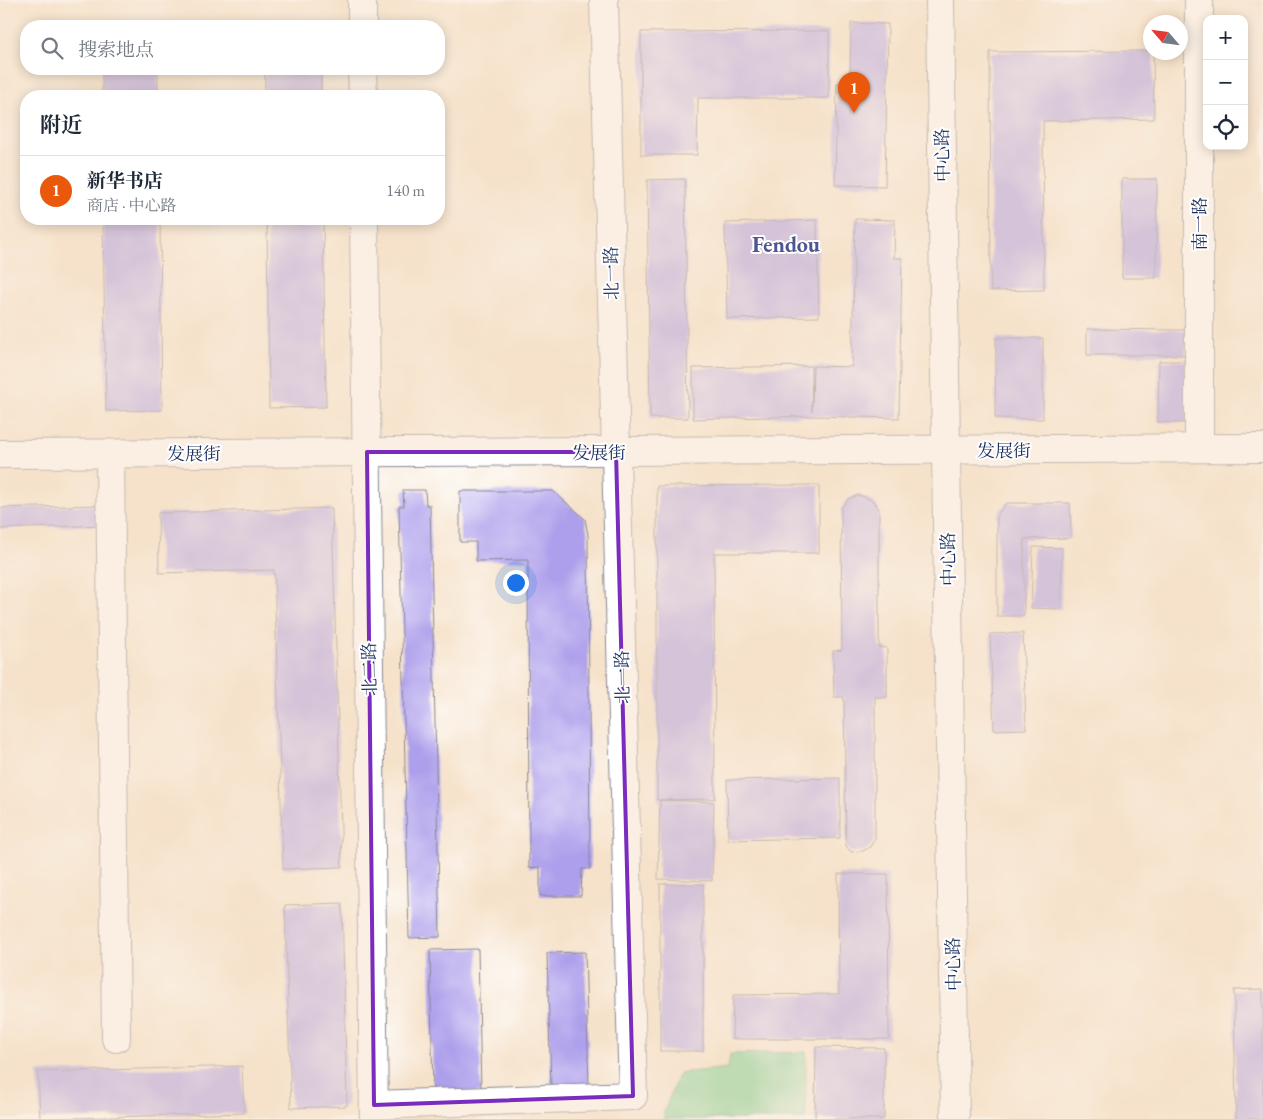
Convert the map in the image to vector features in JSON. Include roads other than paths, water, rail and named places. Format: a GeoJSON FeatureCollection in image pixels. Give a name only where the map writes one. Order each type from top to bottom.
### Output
{"type":"FeatureCollection","features":[{"type":"Feature","properties":{"kind":"street"},"geometry":{"type":"LineString","coordinates":[[362,0],[362,20]]}},
{"type":"Feature","properties":{"kind":"street","name":"北一路"},"geometry":{"type":"LineString","coordinates":[[374,1112],[632,1096],[604,0]]}},
{"type":"Feature","properties":{"kind":"street","name":"中心路"},"geometry":{"type":"LineString","coordinates":[[940,0],[955,1119]]}},
{"type":"Feature","properties":{"kind":"street","name":"南一路"},"geometry":{"type":"LineString","coordinates":[[1199,0],[1199,448]]}},
{"type":"Feature","properties":{"kind":"street"},"geometry":{"type":"LineString","coordinates":[[362,75],[363,90]]}},
{"type":"Feature","properties":{"kind":"street","name":"北二路"},"geometry":{"type":"LineString","coordinates":[[364,225],[374,1112]]}},
{"type":"Feature","properties":{"kind":"street","name":"发展街"},"geometry":{"type":"LineString","coordinates":[[0,454],[1263,448]]}},
{"type":"Feature","properties":{"kind":"street"},"geometry":{"type":"LineString","coordinates":[[110,454],[116,1038]]}},
{"type":"Feature","properties":{"kind":"place","name":"新华书店"},"geometry":{"type":"Point","coordinates":[854,113]}},
{"type":"Feature","properties":{"kind":"district","name":"Fendou"},"geometry":{"type":"Point","coordinates":[786,244]}}]}
